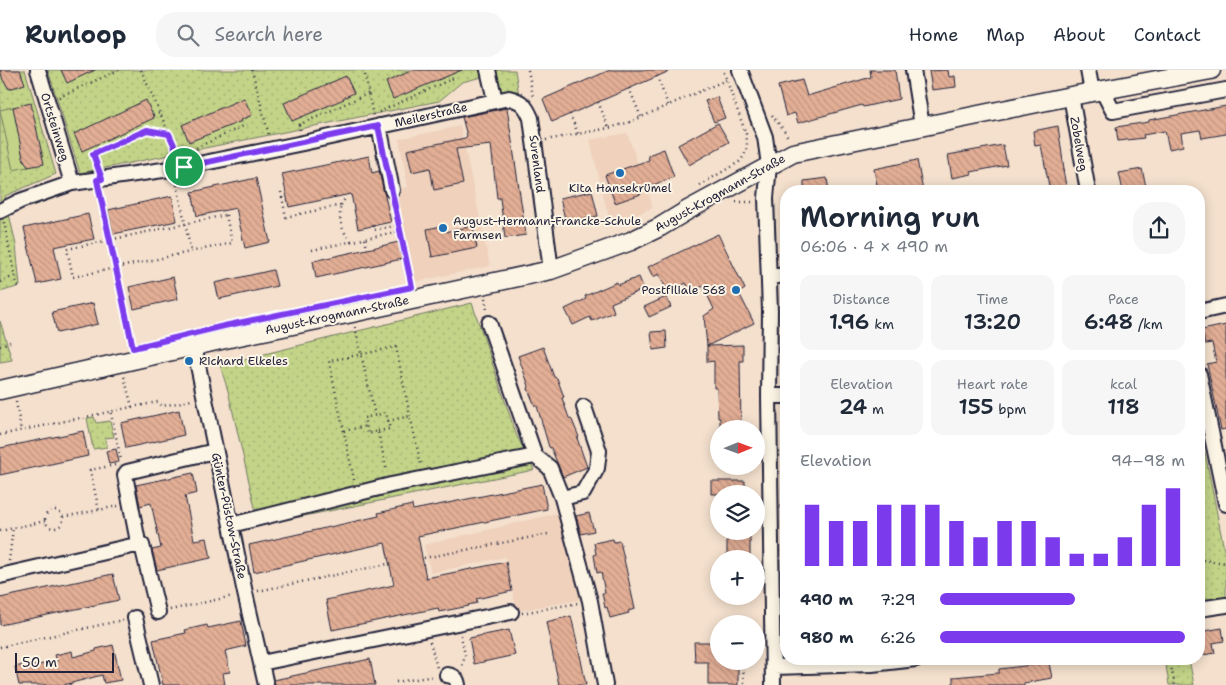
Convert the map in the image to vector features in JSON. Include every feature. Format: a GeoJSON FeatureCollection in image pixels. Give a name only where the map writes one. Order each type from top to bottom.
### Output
{"type":"FeatureCollection","features":[{"type":"Feature","properties":{"kind":"main road","name":"August-Krogmann-Straße"},"geometry":{"type":"LineString","coordinates":[[8,394],[194,346],[551,270],[638,238],[793,153],[1071,96],[1211,70]]}},
{"type":"Feature","properties":{"kind":"street","name":"Ortsteinweg"},"geometry":{"type":"LineString","coordinates":[[38,70],[72,183]]}},
{"type":"Feature","properties":{"kind":"street"},"geometry":{"type":"LineString","coordinates":[[488,70],[495,100]]}},
{"type":"Feature","properties":{"kind":"street"},"geometry":{"type":"LineString","coordinates":[[740,70],[765,136],[768,165],[766,198],[769,277],[773,685]]}},
{"type":"Feature","properties":{"kind":"street"},"geometry":{"type":"LineString","coordinates":[[913,70],[922,126]]}},
{"type":"Feature","properties":{"kind":"street"},"geometry":{"type":"LineString","coordinates":[[1088,70],[1097,91],[1113,111],[1226,90]]}},
{"type":"Feature","properties":{"kind":"street","name":"Zobelweg"},"geometry":{"type":"LineString","coordinates":[[1071,96],[1087,185]]}},
{"type":"Feature","properties":{"kind":"street","name":"Meilerstraße"},"geometry":{"type":"LineString","coordinates":[[1,210],[20,201],[72,183],[174,169],[303,143],[376,123],[495,100],[509,98],[518,100],[526,106],[532,118]]}},
{"type":"Feature","properties":{"kind":"street","name":"Surenland"},"geometry":{"type":"LineString","coordinates":[[532,118],[551,270]]}},
{"type":"Feature","properties":{"kind":"street"},"geometry":{"type":"LineString","coordinates":[[376,123],[392,190]]}},
{"type":"Feature","properties":{"kind":"street"},"geometry":{"type":"LineString","coordinates":[[769,277],[780,276]]}},
{"type":"Feature","properties":{"kind":"street"},"geometry":{"type":"LineString","coordinates":[[1205,311],[1226,306]]}},
{"type":"Feature","properties":{"kind":"street"},"geometry":{"type":"LineString","coordinates":[[489,323],[534,456],[550,468],[562,498],[590,601],[605,685]]}},
{"type":"Feature","properties":{"kind":"street","name":"Günter-Püstow-Straße"},"geometry":{"type":"LineString","coordinates":[[194,346],[266,685]]}},
{"type":"Feature","properties":{"kind":"street"},"geometry":{"type":"LineString","coordinates":[[769,396],[780,396]]}},
{"type":"Feature","properties":{"kind":"street"},"geometry":{"type":"LineString","coordinates":[[1205,403],[1226,504]]}},
{"type":"Feature","properties":{"kind":"street"},"geometry":{"type":"LineString","coordinates":[[562,498],[583,493],[597,468],[599,451],[584,407]]}},
{"type":"Feature","properties":{"kind":"street"},"geometry":{"type":"LineString","coordinates":[[158,612],[142,545],[138,542],[125,476],[126,472],[215,451]]}},
{"type":"Feature","properties":{"kind":"street"},"geometry":{"type":"LineString","coordinates":[[231,525],[357,493],[534,456]]}},
{"type":"Feature","properties":{"kind":"street"},"geometry":{"type":"LineString","coordinates":[[4,575],[136,545],[138,542]]}},
{"type":"Feature","properties":{"kind":"street"},"geometry":{"type":"LineString","coordinates":[[1205,608],[1226,605]]}},
{"type":"Feature","properties":{"kind":"street"},"geometry":{"type":"LineString","coordinates":[[261,663],[512,612]]}},
{"type":"Feature","properties":{"kind":"street"},"geometry":{"type":"LineString","coordinates":[[136,618],[151,685]]}},
{"type":"Feature","properties":{"kind":"street"},"geometry":{"type":"LineString","coordinates":[[774,667],[839,665]]}},
{"type":"Feature","properties":{"kind":"street"},"geometry":{"type":"LineString","coordinates":[[446,671],[457,680],[458,685]]}},
{"type":"Feature","properties":{"kind":"path"},"geometry":{"type":"LineString","coordinates":[[48,102],[119,70]]}},
{"type":"Feature","properties":{"kind":"path"},"geometry":{"type":"LineString","coordinates":[[141,70],[178,155],[250,123]]}},
{"type":"Feature","properties":{"kind":"path"},"geometry":{"type":"LineString","coordinates":[[252,70],[272,149]]}},
{"type":"Feature","properties":{"kind":"path"},"geometry":{"type":"LineString","coordinates":[[364,70],[376,123],[456,77]]}},
{"type":"Feature","properties":{"kind":"path"},"geometry":{"type":"LineString","coordinates":[[698,186],[739,162],[744,157],[746,151],[746,134],[723,70]]}},
{"type":"Feature","properties":{"kind":"path"},"geometry":{"type":"LineString","coordinates":[[657,76],[668,105]]}},
{"type":"Feature","properties":{"kind":"path"},"geometry":{"type":"LineString","coordinates":[[534,142],[610,128],[641,118],[726,80]]}},
{"type":"Feature","properties":{"kind":"path"},"geometry":{"type":"LineString","coordinates":[[630,88],[641,118]]}},
{"type":"Feature","properties":{"kind":"path"},"geometry":{"type":"LineString","coordinates":[[303,143],[299,125],[369,93]]}},
{"type":"Feature","properties":{"kind":"path"},"geometry":{"type":"LineString","coordinates":[[598,102],[610,128]]}},
{"type":"Feature","properties":{"kind":"path"},"geometry":{"type":"LineString","coordinates":[[153,115],[160,113]]}},
{"type":"Feature","properties":{"kind":"path"},"geometry":{"type":"LineString","coordinates":[[570,114],[578,134]]}},
{"type":"Feature","properties":{"kind":"path"},"geometry":{"type":"LineString","coordinates":[[133,348],[100,179],[93,154],[147,130],[169,134]]}},
{"type":"Feature","properties":{"kind":"path"},"geometry":{"type":"LineString","coordinates":[[174,169],[191,252]]}},
{"type":"Feature","properties":{"kind":"path"},"geometry":{"type":"LineString","coordinates":[[392,190],[412,287]]}},
{"type":"Feature","properties":{"kind":"path"},"geometry":{"type":"LineString","coordinates":[[281,192],[286,217],[341,206]]}},
{"type":"Feature","properties":{"kind":"path"},"geometry":{"type":"LineString","coordinates":[[346,197],[341,206],[341,226],[352,242]]}},
{"type":"Feature","properties":{"kind":"path"},"geometry":{"type":"LineString","coordinates":[[1,210],[18,288]]}},
{"type":"Feature","properties":{"kind":"path"},"geometry":{"type":"LineString","coordinates":[[226,215],[232,243],[73,278],[67,249],[185,224],[226,215]]}},
{"type":"Feature","properties":{"kind":"path"},"geometry":{"type":"LineString","coordinates":[[374,230],[399,225]]}},
{"type":"Feature","properties":{"kind":"path"},"geometry":{"type":"LineString","coordinates":[[373,226],[375,237]]}},
{"type":"Feature","properties":{"kind":"path"},"geometry":{"type":"LineString","coordinates":[[312,250],[400,231]]}},
{"type":"Feature","properties":{"kind":"path"},"geometry":{"type":"LineString","coordinates":[[365,239],[367,249]]}},
{"type":"Feature","properties":{"kind":"path"},"geometry":{"type":"LineString","coordinates":[[0,282],[15,276]]}},
{"type":"Feature","properties":{"kind":"path"},"geometry":{"type":"LineString","coordinates":[[355,325],[375,415]]}},
{"type":"Feature","properties":{"kind":"path"},"geometry":{"type":"LineString","coordinates":[[0,346],[10,342]]}},
{"type":"Feature","properties":{"kind":"path"},"geometry":{"type":"LineString","coordinates":[[357,493],[329,361],[361,354],[396,347],[424,479]]}},
{"type":"Feature","properties":{"kind":"path"},"geometry":{"type":"LineString","coordinates":[[124,374],[132,408]]}},
{"type":"Feature","properties":{"kind":"path"},"geometry":{"type":"LineString","coordinates":[[8,394],[21,430]]}},
{"type":"Feature","properties":{"kind":"path"},"geometry":{"type":"LineString","coordinates":[[0,435],[158,402],[162,406],[197,399]]}},
{"type":"Feature","properties":{"kind":"path"},"geometry":{"type":"LineString","coordinates":[[100,510],[90,470],[121,464],[111,413]]}},
{"type":"Feature","properties":{"kind":"path"},"geometry":{"type":"LineString","coordinates":[[386,413],[390,428],[368,434],[364,418],[375,415],[386,413]]}},
{"type":"Feature","properties":{"kind":"path"},"geometry":{"type":"LineString","coordinates":[[388,421],[410,416]]}},
{"type":"Feature","properties":{"kind":"path"},"geometry":{"type":"LineString","coordinates":[[344,431],[366,426]]}},
{"type":"Feature","properties":{"kind":"path"},"geometry":{"type":"LineString","coordinates":[[378,431],[390,486]]}},
{"type":"Feature","properties":{"kind":"path"},"geometry":{"type":"LineString","coordinates":[[63,517],[130,503]]}},
{"type":"Feature","properties":{"kind":"path"},"geometry":{"type":"LineString","coordinates":[[52,510],[60,511],[63,517],[61,525],[57,528],[49,527],[45,521],[46,513],[52,510]]}},
{"type":"Feature","properties":{"kind":"path"},"geometry":{"type":"LineString","coordinates":[[0,531],[45,521]]}},
{"type":"Feature","properties":{"kind":"path"},"geometry":{"type":"LineString","coordinates":[[4,575],[13,528]]}},
{"type":"Feature","properties":{"kind":"path"},"geometry":{"type":"LineString","coordinates":[[424,558],[548,534]]}},
{"type":"Feature","properties":{"kind":"path"},"geometry":{"type":"LineString","coordinates":[[1205,560],[1226,562]]}},
{"type":"Feature","properties":{"kind":"path"},"geometry":{"type":"LineString","coordinates":[[245,593],[392,563]]}},
{"type":"Feature","properties":{"kind":"path"},"geometry":{"type":"LineString","coordinates":[[396,682],[463,668],[465,654],[459,626]]}},
{"type":"Feature","properties":{"kind":"path"},"geometry":{"type":"LineString","coordinates":[[430,641],[436,668],[446,671]]}},
{"type":"Feature","properties":{"kind":"path"},"geometry":{"type":"LineString","coordinates":[[1171,665],[1175,685]]}},
{"type":"Feature","properties":{"kind":"path"},"geometry":{"type":"LineString","coordinates":[[743,670],[744,685]]}},
{"type":"Feature","properties":{"kind":"shaded area","name":"August-Hermann-Francke-Schule Farmsen"},"geometry":{"type":"Polygon","coordinates":[[[460,126],[490,266],[414,282],[395,190],[408,187],[399,139],[460,126]]]}},
{"type":"Feature","properties":{"kind":"shaded area","name":"Kita Hansekrümel"},"geometry":{"type":"Polygon","coordinates":[[[627,133],[653,207],[611,227],[590,140],[627,133]]]}},
{"type":"Feature","properties":{"kind":"shaded area"},"geometry":{"type":"Polygon","coordinates":[[[558,513],[583,599],[517,611],[505,557],[431,573],[424,545],[558,513]]]}},
{"type":"Feature","properties":{"kind":"green space"},"geometry":{"type":"Polygon","coordinates":[[[0,70],[25,70],[56,174],[5,196],[16,245],[20,286],[0,292],[0,70]]]}},
{"type":"Feature","properties":{"kind":"green space"},"geometry":{"type":"Polygon","coordinates":[[[48,70],[515,70],[519,96],[493,98],[486,76],[462,82],[439,101],[80,173],[48,70]]]}},
{"type":"Feature","properties":{"kind":"green space"},"geometry":{"type":"Polygon","coordinates":[[[13,107],[18,119],[15,119],[21,131],[18,131],[23,143],[20,144],[25,155],[22,156],[25,162],[27,162],[28,167],[13,170],[0,110],[13,107]]]}},
{"type":"Feature","properties":{"kind":"green space"},"geometry":{"type":"Polygon","coordinates":[[[472,303],[516,434],[534,470],[259,525],[228,391],[220,365],[472,303]]]}},
{"type":"Feature","properties":{"kind":"green space"},"geometry":{"type":"Polygon","coordinates":[[[0,321],[12,360],[0,362],[0,321]]]}},
{"type":"Feature","properties":{"kind":"green space"},"geometry":{"type":"Polygon","coordinates":[[[94,417],[96,423],[110,421],[114,437],[105,438],[107,447],[93,449],[87,418],[94,417]]]}},
{"type":"Feature","properties":{"kind":"green space"},"geometry":{"type":"Polygon","coordinates":[[[1205,453],[1226,559],[1226,601],[1205,606],[1205,453]]]}},
{"type":"Feature","properties":{"kind":"green space"},"geometry":{"type":"Polygon","coordinates":[[[1166,665],[1190,665],[1194,685],[1169,685],[1166,665]]]}},
{"type":"Feature","properties":{"kind":"building"},"geometry":{"type":"Polygon","coordinates":[[[0,70],[20,70],[25,84],[9,89],[3,80],[0,70]]]}},
{"type":"Feature","properties":{"kind":"building"},"geometry":{"type":"Polygon","coordinates":[[[61,70],[95,70],[67,83],[61,70]]]}},
{"type":"Feature","properties":{"kind":"building"},"geometry":{"type":"Polygon","coordinates":[[[413,70],[462,70],[393,99],[386,82],[413,70]]]}},
{"type":"Feature","properties":{"kind":"building"},"geometry":{"type":"Polygon","coordinates":[[[610,70],[672,70],[552,122],[543,99],[610,70]]]}},
{"type":"Feature","properties":{"kind":"building"},"geometry":{"type":"Polygon","coordinates":[[[870,70],[895,70],[899,99],[863,107],[862,105],[798,123],[795,113],[786,116],[778,86],[802,80],[807,96],[871,77],[870,70]]]}},
{"type":"Feature","properties":{"kind":"building"},"geometry":{"type":"Polygon","coordinates":[[[948,70],[949,77],[955,76],[956,87],[932,90],[929,71],[948,70]]]}},
{"type":"Feature","properties":{"kind":"building"},"geometry":{"type":"Polygon","coordinates":[[[346,76],[354,93],[292,121],[284,103],[346,76]]]}},
{"type":"Feature","properties":{"kind":"building"},"geometry":{"type":"Polygon","coordinates":[[[717,97],[725,118],[714,122],[705,101],[717,97]]]}},
{"type":"Feature","properties":{"kind":"building"},"geometry":{"type":"Polygon","coordinates":[[[244,98],[252,115],[242,121],[189,142],[182,125],[244,98]]]}},
{"type":"Feature","properties":{"kind":"building"},"geometry":{"type":"Polygon","coordinates":[[[146,100],[154,118],[82,151],[74,134],[146,100]]]}},
{"type":"Feature","properties":{"kind":"building"},"geometry":{"type":"Polygon","coordinates":[[[31,103],[44,164],[28,167],[23,158],[13,107],[31,103]]]}},
{"type":"Feature","properties":{"kind":"building"},"geometry":{"type":"Polygon","coordinates":[[[1226,106],[1226,134],[1202,138],[1200,130],[1181,133],[1183,146],[1169,149],[1165,131],[1143,135],[1144,138],[1118,141],[1116,127],[1226,106]]]}},
{"type":"Feature","properties":{"kind":"building"},"geometry":{"type":"Polygon","coordinates":[[[507,108],[526,235],[505,238],[500,198],[497,198],[491,145],[456,149],[463,184],[434,190],[430,168],[412,172],[407,150],[465,138],[467,136],[462,117],[507,108]]]}},
{"type":"Feature","properties":{"kind":"building"},"geometry":{"type":"Polygon","coordinates":[[[718,123],[729,142],[689,165],[678,145],[718,123]]]}},
{"type":"Feature","properties":{"kind":"building"},"geometry":{"type":"Polygon","coordinates":[[[1058,126],[1066,185],[1049,185],[1041,145],[1035,146],[1033,131],[1058,126]]]}},
{"type":"Feature","properties":{"kind":"building"},"geometry":{"type":"Polygon","coordinates":[[[1003,145],[1007,165],[952,178],[948,155],[1003,145]]]}},
{"type":"Feature","properties":{"kind":"building"},"geometry":{"type":"Polygon","coordinates":[[[664,149],[674,177],[640,190],[641,194],[615,203],[605,175],[649,160],[648,155],[664,149]]]}},
{"type":"Feature","properties":{"kind":"building"},"geometry":{"type":"Polygon","coordinates":[[[369,156],[372,173],[379,171],[391,222],[358,229],[351,194],[289,207],[282,174],[369,156]]]}},
{"type":"Feature","properties":{"kind":"building"},"geometry":{"type":"Polygon","coordinates":[[[917,160],[922,185],[877,185],[874,169],[917,160]]]}},
{"type":"Feature","properties":{"kind":"building"},"geometry":{"type":"Polygon","coordinates":[[[1142,169],[1146,185],[1122,185],[1119,173],[1142,169]]]}},
{"type":"Feature","properties":{"kind":"building"},"geometry":{"type":"Polygon","coordinates":[[[256,178],[270,242],[245,248],[236,208],[197,216],[192,192],[256,178]]]}},
{"type":"Feature","properties":{"kind":"building"},"geometry":{"type":"Polygon","coordinates":[[[827,178],[828,185],[804,185],[804,181],[827,178]]]}},
{"type":"Feature","properties":{"kind":"building"},"geometry":{"type":"Polygon","coordinates":[[[592,191],[598,216],[566,223],[560,198],[592,191]]]}},
{"type":"Feature","properties":{"kind":"building"},"geometry":{"type":"Polygon","coordinates":[[[172,196],[177,221],[113,234],[108,210],[172,196]]]}},
{"type":"Feature","properties":{"kind":"building"},"geometry":{"type":"Polygon","coordinates":[[[88,214],[94,239],[54,247],[61,279],[37,284],[24,228],[88,214]]]}},
{"type":"Feature","properties":{"kind":"building"},"geometry":{"type":"Polygon","coordinates":[[[442,226],[444,232],[473,226],[477,248],[432,257],[427,229],[442,226]]]}},
{"type":"Feature","properties":{"kind":"building"},"geometry":{"type":"Polygon","coordinates":[[[718,234],[745,289],[739,293],[754,323],[707,346],[704,316],[714,309],[703,286],[691,292],[686,283],[668,293],[659,274],[653,277],[648,267],[718,234]]]}},
{"type":"Feature","properties":{"kind":"building"},"geometry":{"type":"Polygon","coordinates":[[[399,242],[402,259],[316,278],[313,261],[399,242]]]}},
{"type":"Feature","properties":{"kind":"building"},"geometry":{"type":"Polygon","coordinates":[[[273,270],[277,286],[219,299],[215,283],[273,270]]]}},
{"type":"Feature","properties":{"kind":"building"},"geometry":{"type":"Polygon","coordinates":[[[173,277],[178,299],[134,309],[129,287],[173,277]]]}},
{"type":"Feature","properties":{"kind":"building"},"geometry":{"type":"Polygon","coordinates":[[[639,277],[644,289],[611,303],[614,312],[592,321],[590,317],[573,325],[565,309],[586,299],[585,296],[617,282],[618,285],[639,277]]]}},
{"type":"Feature","properties":{"kind":"building"},"geometry":{"type":"Polygon","coordinates":[[[666,297],[671,307],[649,317],[644,307],[666,297]]]}},
{"type":"Feature","properties":{"kind":"building"},"geometry":{"type":"Polygon","coordinates":[[[93,303],[98,324],[57,333],[52,312],[93,303]]]}},
{"type":"Feature","properties":{"kind":"building"},"geometry":{"type":"Polygon","coordinates":[[[1226,325],[1226,429],[1221,430],[1207,364],[1216,362],[1212,343],[1205,344],[1205,329],[1226,325]]]}},
{"type":"Feature","properties":{"kind":"building"},"geometry":{"type":"Polygon","coordinates":[[[666,331],[667,348],[653,350],[651,332],[666,331]]]}},
{"type":"Feature","properties":{"kind":"building"},"geometry":{"type":"Polygon","coordinates":[[[743,345],[743,361],[740,361],[741,420],[720,420],[718,418],[717,388],[714,388],[714,361],[707,362],[707,346],[743,345]]]}},
{"type":"Feature","properties":{"kind":"building"},"geometry":{"type":"Polygon","coordinates":[[[543,347],[564,397],[562,398],[569,418],[572,420],[579,437],[577,438],[587,467],[563,477],[549,447],[537,406],[535,406],[528,389],[529,386],[518,356],[543,347]]]}},
{"type":"Feature","properties":{"kind":"building"},"geometry":{"type":"Polygon","coordinates":[[[179,410],[184,435],[126,448],[121,423],[179,410]]]}},
{"type":"Feature","properties":{"kind":"building"},"geometry":{"type":"Polygon","coordinates":[[[83,431],[88,456],[0,475],[0,448],[83,431]]]}},
{"type":"Feature","properties":{"kind":"building"},"geometry":{"type":"Polygon","coordinates":[[[116,449],[119,462],[109,464],[106,451],[116,449]]]}},
{"type":"Feature","properties":{"kind":"building"},"geometry":{"type":"Polygon","coordinates":[[[193,473],[197,493],[185,496],[194,540],[207,538],[211,558],[157,570],[152,550],[161,548],[151,503],[140,506],[136,485],[193,473]]]}},
{"type":"Feature","properties":{"kind":"building"},"geometry":{"type":"Polygon","coordinates":[[[711,481],[745,481],[745,485],[711,485],[711,481]]]}},
{"type":"Feature","properties":{"kind":"building"},"geometry":{"type":"Polygon","coordinates":[[[542,484],[547,509],[418,536],[426,578],[506,562],[512,591],[476,599],[477,603],[469,606],[439,612],[438,608],[332,630],[326,600],[394,585],[385,543],[254,572],[249,545],[379,516],[378,513],[412,505],[413,510],[542,484]]]}},
{"type":"Feature","properties":{"kind":"building"},"geometry":{"type":"Polygon","coordinates":[[[589,513],[594,531],[581,534],[576,516],[589,513]]]}},
{"type":"Feature","properties":{"kind":"building"},"geometry":{"type":"Polygon","coordinates":[[[613,539],[614,542],[620,541],[635,609],[628,611],[629,613],[610,618],[607,607],[605,608],[602,593],[605,593],[601,572],[597,573],[594,543],[613,539]]]}},
{"type":"Feature","properties":{"kind":"building"},"geometry":{"type":"Polygon","coordinates":[[[727,540],[750,540],[750,550],[727,550],[727,540]]]}},
{"type":"Feature","properties":{"kind":"building"},"geometry":{"type":"Polygon","coordinates":[[[113,574],[119,600],[0,625],[0,598],[113,574]]]}},
{"type":"Feature","properties":{"kind":"building"},"geometry":{"type":"Polygon","coordinates":[[[571,616],[586,685],[559,685],[546,622],[571,616]]]}},
{"type":"Feature","properties":{"kind":"building"},"geometry":{"type":"Polygon","coordinates":[[[241,621],[246,646],[225,651],[230,672],[223,673],[225,685],[163,685],[153,640],[186,633],[185,630],[207,625],[208,628],[241,621]]]}},
{"type":"Feature","properties":{"kind":"building"},"geometry":{"type":"Polygon","coordinates":[[[1222,628],[1224,641],[1213,643],[1215,653],[1205,655],[1205,631],[1222,628]]]}},
{"type":"Feature","properties":{"kind":"building"},"geometry":{"type":"Polygon","coordinates":[[[509,630],[515,655],[474,664],[469,638],[509,630]]]}},
{"type":"Feature","properties":{"kind":"building"},"geometry":{"type":"Polygon","coordinates":[[[694,642],[710,642],[710,670],[738,670],[738,685],[708,685],[708,662],[695,662],[694,642]]]}},
{"type":"Feature","properties":{"kind":"building"},"geometry":{"type":"Polygon","coordinates":[[[113,645],[121,680],[104,683],[102,675],[64,685],[19,685],[15,667],[32,663],[33,666],[57,661],[55,655],[72,651],[73,657],[113,645]]]}},
{"type":"Feature","properties":{"kind":"building"},"geometry":{"type":"Polygon","coordinates":[[[370,659],[375,685],[275,685],[274,680],[370,659]]]}},
{"type":"Feature","properties":{"kind":"building"},"geometry":{"type":"Polygon","coordinates":[[[1049,665],[1052,678],[1024,683],[1024,685],[953,685],[953,677],[999,673],[999,669],[1049,665]]]}},
{"type":"Feature","properties":{"kind":"place","name":"Kita Hansekrümel"},"geometry":{"type":"Point","coordinates":[620,173]}},
{"type":"Feature","properties":{"kind":"place","name":"August-Hermann-Francke-Schule Farmsen"},"geometry":{"type":"Point","coordinates":[443,228]}},
{"type":"Feature","properties":{"kind":"place","name":"Postfiliale 568"},"geometry":{"type":"Point","coordinates":[736,290]}},
{"type":"Feature","properties":{"kind":"place","name":"Richard Elkeles"},"geometry":{"type":"Point","coordinates":[189,361]}},
{"type":"Feature","properties":{"kind":"route"},"geometry":{"type":"LineString","coordinates":[[378,126],[412,287],[224,326],[133,348],[97,180],[102,179],[93,154],[147,130],[169,134],[184,167],[378,126]]}}]}
